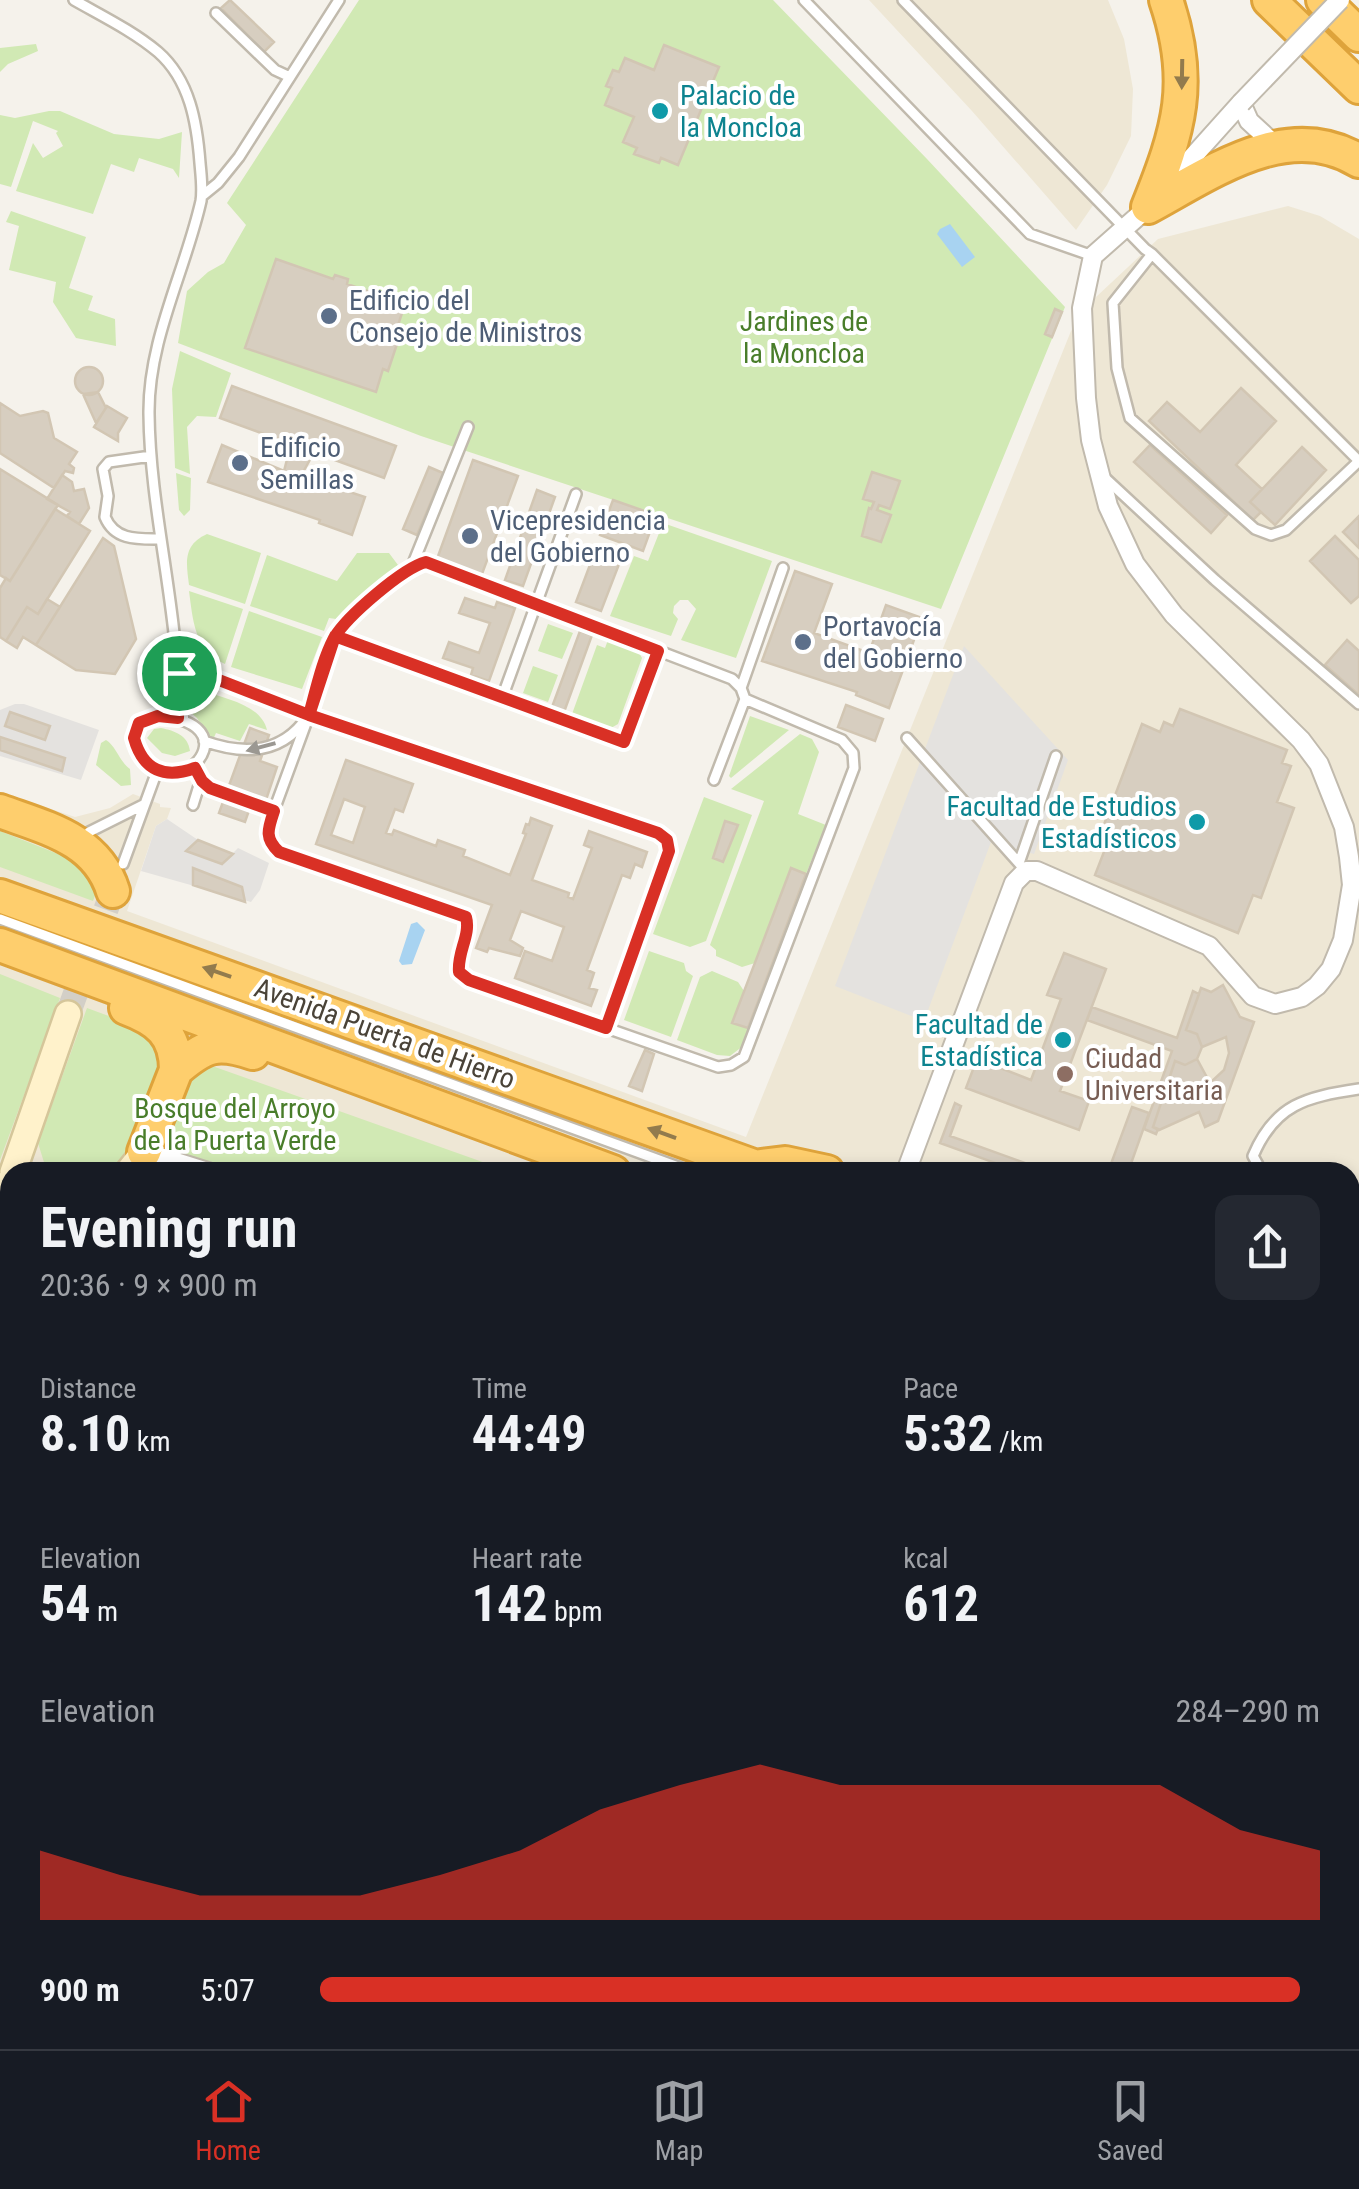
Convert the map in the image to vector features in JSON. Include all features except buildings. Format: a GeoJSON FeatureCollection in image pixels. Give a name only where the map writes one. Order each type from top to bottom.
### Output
{"type":"FeatureCollection","features":[{"type":"Feature","properties":{"kind":"highway"},"geometry":{"type":"LineString","coordinates":[[1136,218],[1171,150],[1181,98],[1182,60],[1166,0]]}},
{"type":"Feature","properties":{"kind":"highway"},"geometry":{"type":"LineString","coordinates":[[1269,0],[1359,87]]}},
{"type":"Feature","properties":{"kind":"highway"},"geometry":{"type":"LineString","coordinates":[[1323,0],[1359,35]]}},
{"type":"Feature","properties":{"kind":"highway"},"geometry":{"type":"LineString","coordinates":[[1136,218],[1224,166],[1276,146],[1309,143],[1342,151],[1359,160]]}},
{"type":"Feature","properties":{"kind":"highway"},"geometry":{"type":"LineString","coordinates":[[0,812],[55,831],[111,863]]}},
{"type":"Feature","properties":{"kind":"highway","name":"Avenida Puerta de Hierro"},"geometry":{"type":"LineString","coordinates":[[4,900],[740,1162]]}},
{"type":"Feature","properties":{"kind":"highway","name":"Avenida Puerta de Hierro"},"geometry":{"type":"LineString","coordinates":[[0,944],[584,1162]]}},
{"type":"Feature","properties":{"kind":"highway"},"geometry":{"type":"LineString","coordinates":[[0,961],[147,1016],[171,1038],[176,1070]]}},
{"type":"Feature","properties":{"kind":"highway"},"geometry":{"type":"LineString","coordinates":[[136,1162],[176,1070],[204,1050],[226,1045],[462,1127],[490,1128]]}},
{"type":"Feature","properties":{"kind":"street"},"geometry":{"type":"LineString","coordinates":[[909,1162],[1022,867],[1209,946],[1254,996],[1275,1004],[1302,997],[1331,969],[1349,912],[1352,884],[1344,827],[1318,764],[1301,740],[1153,591],[1122,540],[1098,474],[1091,440],[1082,308],[1093,256],[1136,218],[1340,0]]}},
{"type":"Feature","properties":{"kind":"street"},"geometry":{"type":"LineString","coordinates":[[1241,103],[1249,120],[1276,146]]}},
{"type":"Feature","properties":{"kind":"street"},"geometry":{"type":"LineString","coordinates":[[18,1162],[68,1014]]}},
{"type":"Feature","properties":{"kind":"lane"},"geometry":{"type":"LineString","coordinates":[[202,196],[239,157],[338,0]]}},
{"type":"Feature","properties":{"kind":"lane"},"geometry":{"type":"LineString","coordinates":[[804,0],[1030,234],[1093,256]]}},
{"type":"Feature","properties":{"kind":"lane"},"geometry":{"type":"LineString","coordinates":[[904,0],[1136,218],[1152,254],[1359,462],[1286,530],[1271,535],[1255,529],[1130,418],[1117,368],[1112,303],[1152,254]]}},
{"type":"Feature","properties":{"kind":"lane"},"geometry":{"type":"LineString","coordinates":[[77,1],[158,52],[177,72],[198,136],[202,196],[152,370],[149,418],[179,673],[178,718]]}},
{"type":"Feature","properties":{"kind":"lane"},"geometry":{"type":"LineString","coordinates":[[216,12],[275,70],[290,78]]}},
{"type":"Feature","properties":{"kind":"lane"},"geometry":{"type":"LineString","coordinates":[[412,566],[468,428]]}},
{"type":"Feature","properties":{"kind":"lane"},"geometry":{"type":"LineString","coordinates":[[151,456],[110,462],[103,469],[108,496],[105,517],[118,534],[132,539],[161,539]]}},
{"type":"Feature","properties":{"kind":"lane"},"geometry":{"type":"LineString","coordinates":[[1098,474],[1116,484],[1215,580],[1359,704]]}},
{"type":"Feature","properties":{"kind":"lane"},"geometry":{"type":"LineString","coordinates":[[502,698],[576,494]]}},
{"type":"Feature","properties":{"kind":"lane"},"geometry":{"type":"LineString","coordinates":[[714,780],[744,699],[732,679],[426,562],[412,566],[335,636],[266,832],[270,844],[279,852],[466,917],[468,926],[458,962],[459,972],[469,980],[718,1067],[731,1065],[744,1056],[854,768],[853,753],[842,740],[744,699]]}},
{"type":"Feature","properties":{"kind":"lane"},"geometry":{"type":"LineString","coordinates":[[740,688],[783,568]]}},
{"type":"Feature","properties":{"kind":"lane"},"geometry":{"type":"LineString","coordinates":[[335,636],[624,742],[658,651]]}},
{"type":"Feature","properties":{"kind":"lane"},"geometry":{"type":"LineString","coordinates":[[179,673],[206,675],[309,715],[658,833],[667,840],[669,851],[606,1028]]}},
{"type":"Feature","properties":{"kind":"lane"},"geometry":{"type":"LineString","coordinates":[[204,740],[241,752],[264,749],[309,715]]}},
{"type":"Feature","properties":{"kind":"lane"},"geometry":{"type":"LineString","coordinates":[[158,716],[178,718],[195,726],[204,740],[204,751],[195,768],[178,774],[157,771],[142,760],[134,738],[139,723],[158,716]]}},
{"type":"Feature","properties":{"kind":"lane"},"geometry":{"type":"LineString","coordinates":[[907,738],[1022,867]]}},
{"type":"Feature","properties":{"kind":"lane"},"geometry":{"type":"LineString","coordinates":[[1022,867],[1056,756]]}},
{"type":"Feature","properties":{"kind":"lane"},"geometry":{"type":"LineString","coordinates":[[195,768],[202,781],[274,811]]}},
{"type":"Feature","properties":{"kind":"lane"},"geometry":{"type":"LineString","coordinates":[[111,863],[145,804],[157,771]]}},
{"type":"Feature","properties":{"kind":"lane"},"geometry":{"type":"LineString","coordinates":[[193,805],[202,781]]}},
{"type":"Feature","properties":{"kind":"lane"},"geometry":{"type":"LineString","coordinates":[[111,863],[115,822],[145,804]]}},
{"type":"Feature","properties":{"kind":"lane"},"geometry":{"type":"LineString","coordinates":[[4,900],[667,1162]]}},
{"type":"Feature","properties":{"kind":"lane"},"geometry":{"type":"LineString","coordinates":[[1256,1162],[1253,1156],[1264,1129],[1293,1103],[1359,1088]]}},
{"type":"Feature","properties":{"kind":"shaded area"},"geometry":{"type":"Polygon","coordinates":[[[869,0],[1108,0],[1124,39],[1133,89],[1131,136],[1107,185],[1076,230],[972,111],[869,0]]]}},
{"type":"Feature","properties":{"kind":"shaded area","name":"Ciudad Universitaria"},"geometry":{"type":"Polygon","coordinates":[[[1288,206],[1320,216],[1359,239],[1359,1162],[0,1162],[0,792],[75,817],[110,808],[133,794],[171,808],[167,819],[156,826],[127,911],[746,1137],[1071,331],[1096,297],[1158,239],[1288,206]]]}},
{"type":"Feature","properties":{"kind":"shaded area"},"geometry":{"type":"Polygon","coordinates":[[[964,646],[1068,760],[1034,854],[991,842],[924,1021],[835,986],[964,646]]]}},
{"type":"Feature","properties":{"kind":"shaded area"},"geometry":{"type":"Polygon","coordinates":[[[15,704],[99,730],[81,780],[0,756],[0,710],[15,704]]]}},
{"type":"Feature","properties":{"kind":"shaded area"},"geometry":{"type":"Polygon","coordinates":[[[167,819],[198,840],[233,853],[238,848],[269,863],[260,890],[251,902],[141,871],[156,826],[167,819]]]}},
{"type":"Feature","properties":{"kind":"green space","name":"Jardines de la Moncloa"},"geometry":{"type":"Polygon","coordinates":[[[359,0],[773,0],[1065,307],[941,609],[421,436],[178,343],[187,291],[224,263],[246,225],[227,203],[359,0]],[[664,45],[654,70],[625,59],[607,85],[612,88],[606,105],[634,117],[624,142],[637,148],[635,154],[658,163],[661,158],[678,165],[719,68],[664,45]]]}},
{"type":"Feature","properties":{"kind":"green space"},"geometry":{"type":"Polygon","coordinates":[[[36,44],[38,51],[8,64],[0,72],[0,48],[36,44]]]}},
{"type":"Feature","properties":{"kind":"green space"},"geometry":{"type":"Polygon","coordinates":[[[60,111],[114,134],[159,139],[182,132],[179,178],[173,169],[139,158],[134,172],[111,164],[93,214],[16,191],[33,143],[43,158],[63,146],[58,131],[33,121],[11,187],[0,184],[0,115],[15,118],[60,111]]]}},
{"type":"Feature","properties":{"kind":"green space"},"geometry":{"type":"Polygon","coordinates":[[[11,211],[86,237],[69,288],[93,296],[88,310],[115,319],[116,346],[76,338],[53,302],[56,282],[9,270],[19,226],[6,222],[11,211]]]}},
{"type":"Feature","properties":{"kind":"green space"},"geometry":{"type":"Polygon","coordinates":[[[180,351],[231,373],[216,417],[197,416],[187,427],[190,474],[175,468],[172,389],[180,351]]]}},
{"type":"Feature","properties":{"kind":"green space"},"geometry":{"type":"Polygon","coordinates":[[[176,473],[191,478],[190,510],[184,516],[179,510],[176,473]]]}},
{"type":"Feature","properties":{"kind":"green space"},"geometry":{"type":"Polygon","coordinates":[[[663,523],[772,561],[736,658],[681,640],[696,609],[688,600],[680,600],[674,606],[673,613],[678,619],[671,636],[610,616],[634,556],[648,561],[663,523]]]}},
{"type":"Feature","properties":{"kind":"green space"},"geometry":{"type":"Polygon","coordinates":[[[207,534],[261,553],[245,604],[189,585],[190,549],[207,534]]]}},
{"type":"Feature","properties":{"kind":"green space"},"geometry":{"type":"Polygon","coordinates":[[[357,553],[389,553],[398,565],[336,619],[329,618],[324,631],[250,606],[267,555],[337,581],[357,553]]]}},
{"type":"Feature","properties":{"kind":"green space"},"geometry":{"type":"Polygon","coordinates":[[[189,591],[243,609],[225,664],[201,642],[189,591]]]}},
{"type":"Feature","properties":{"kind":"green space"},"geometry":{"type":"Polygon","coordinates":[[[249,611],[322,637],[302,689],[231,667],[249,611]]]}},
{"type":"Feature","properties":{"kind":"green space"},"geometry":{"type":"Polygon","coordinates":[[[548,624],[573,633],[562,659],[538,651],[548,624]]]}},
{"type":"Feature","properties":{"kind":"green space"},"geometry":{"type":"Polygon","coordinates":[[[608,640],[638,651],[642,658],[618,724],[611,728],[572,714],[597,645],[605,648],[608,640]]]}},
{"type":"Feature","properties":{"kind":"green space"},"geometry":{"type":"Polygon","coordinates":[[[533,666],[558,675],[548,702],[523,693],[533,666]]]}},
{"type":"Feature","properties":{"kind":"green space"},"geometry":{"type":"Polygon","coordinates":[[[202,690],[250,708],[267,730],[249,724],[240,741],[216,733],[212,742],[188,710],[189,698],[198,700],[202,690]]]}},
{"type":"Feature","properties":{"kind":"green space"},"geometry":{"type":"Polygon","coordinates":[[[750,716],[789,730],[731,778],[729,776],[750,716]]]}},
{"type":"Feature","properties":{"kind":"green space"},"geometry":{"type":"Polygon","coordinates":[[[154,729],[184,737],[190,751],[175,756],[162,753],[147,738],[154,729]]]}},
{"type":"Feature","properties":{"kind":"green space"},"geometry":{"type":"Polygon","coordinates":[[[800,734],[812,739],[819,752],[798,814],[826,825],[806,874],[790,869],[755,963],[742,967],[716,956],[710,945],[764,801],[731,789],[800,734]]]}},
{"type":"Feature","properties":{"kind":"green space"},"geometry":{"type":"Polygon","coordinates":[[[106,740],[130,769],[131,785],[121,786],[96,765],[101,743],[106,740]]]}},
{"type":"Feature","properties":{"kind":"green space"},"geometry":{"type":"Polygon","coordinates":[[[704,797],[752,815],[706,941],[690,947],[653,934],[704,797]]]}},
{"type":"Feature","properties":{"kind":"green space"},"geometry":{"type":"Polygon","coordinates":[[[0,831],[81,863],[97,890],[93,901],[0,867],[0,831]]]}},
{"type":"Feature","properties":{"kind":"green space"},"geometry":{"type":"Polygon","coordinates":[[[649,951],[684,963],[693,976],[671,1037],[624,1020],[649,951]]]}},
{"type":"Feature","properties":{"kind":"green space"},"geometry":{"type":"Polygon","coordinates":[[[712,971],[738,982],[744,991],[733,1022],[748,1028],[743,1046],[730,1056],[677,1040],[700,977],[712,971]]]}},
{"type":"Feature","properties":{"kind":"green space"},"geometry":{"type":"Polygon","coordinates":[[[0,974],[60,998],[0,1160],[0,974]]]}},
{"type":"Feature","properties":{"kind":"green space"},"geometry":{"type":"Polygon","coordinates":[[[87,1008],[145,1025],[163,1063],[134,1146],[121,1162],[44,1162],[38,1143],[87,1008]]]}},
{"type":"Feature","properties":{"kind":"green space","name":"Bosque del Arroyo de la Puerta Verde"},"geometry":{"type":"Polygon","coordinates":[[[215,1067],[483,1162],[205,1162],[176,1152],[166,1136],[199,1068],[215,1067]]]}},
{"type":"Feature","properties":{"kind":"water"},"geometry":{"type":"Polygon","coordinates":[[[950,224],[975,257],[962,267],[937,234],[950,224]]]}},
{"type":"Feature","properties":{"kind":"water"},"geometry":{"type":"Polygon","coordinates":[[[417,922],[425,930],[412,964],[402,965],[399,961],[411,924],[417,922]]]}},
{"type":"Feature","properties":{"kind":"tunnel"},"geometry":{"type":"LineString","coordinates":[[68,1014],[109,901]]}},
{"type":"Feature","properties":{"kind":"place","name":"Palacio de la Moncloa"},"geometry":{"type":"Point","coordinates":[660,111]}},
{"type":"Feature","properties":{"kind":"place","name":"Edificio del Consejo de Ministros"},"geometry":{"type":"Point","coordinates":[329,316]}},
{"type":"Feature","properties":{"kind":"place","name":"Edificio Semillas"},"geometry":{"type":"Point","coordinates":[240,463]}},
{"type":"Feature","properties":{"kind":"place","name":"Vicepresidencia del Gobierno"},"geometry":{"type":"Point","coordinates":[470,536]}},
{"type":"Feature","properties":{"kind":"place","name":"Portavocía del Gobierno"},"geometry":{"type":"Point","coordinates":[803,642]}},
{"type":"Feature","properties":{"kind":"place","name":"Facultad de Estudios Estadísticos"},"geometry":{"type":"Point","coordinates":[1197,822]}},
{"type":"Feature","properties":{"kind":"place","name":"Facultad de Estadística"},"geometry":{"type":"Point","coordinates":[1063,1040]}},
{"type":"Feature","properties":{"kind":"place","name":"Ciudad Universitaria"},"geometry":{"type":"Point","coordinates":[1065,1074]}},
{"type":"Feature","properties":{"kind":"route"},"geometry":{"type":"LineString","coordinates":[[179,673],[178,718],[158,716],[139,723],[134,738],[142,760],[157,771],[178,774],[195,768],[210,788],[274,811],[266,832],[270,844],[279,852],[466,917],[468,926],[458,962],[459,972],[469,980],[606,1028],[669,851],[667,840],[658,833],[309,715],[335,636],[412,566],[426,562],[658,651],[624,742],[335,636],[327,656],[309,715],[206,675],[179,673]]}}]}
